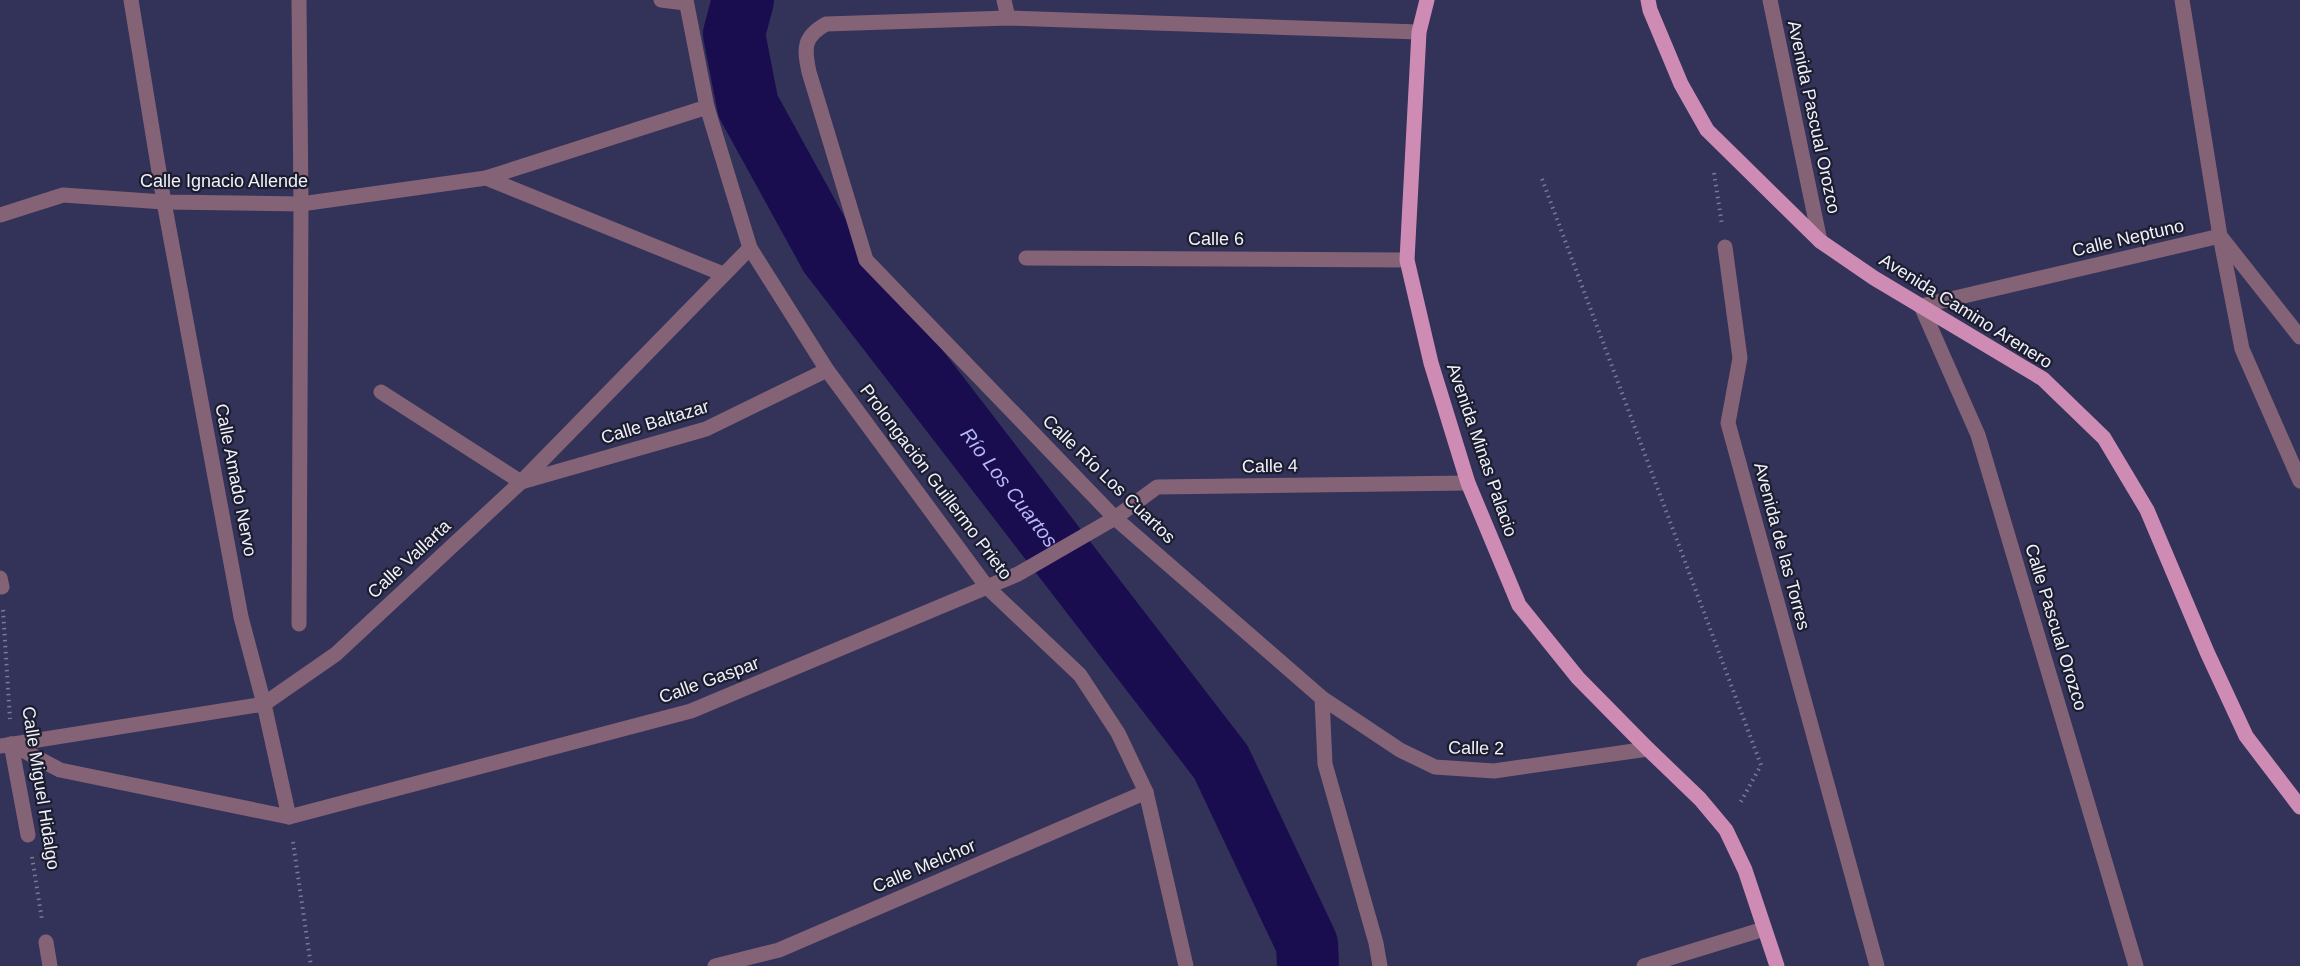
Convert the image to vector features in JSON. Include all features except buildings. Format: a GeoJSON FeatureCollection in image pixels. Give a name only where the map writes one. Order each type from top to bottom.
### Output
{"type":"FeatureCollection","features":[{"type":"Feature","properties":{"kind":"main road","name":"Avenida Minas Palacio"},"geometry":{"type":"LineString","coordinates":[[1427,0],[1419,32],[1407,260],[1431,363],[1468,483],[1519,604],[1578,678],[1700,799],[1726,830],[1745,870],[1777,966]]}},
{"type":"Feature","properties":{"kind":"main road","name":"Avenida Camino Arenero"},"geometry":{"type":"LineString","coordinates":[[1648,0],[1650,10],[1682,84],[1707,130],[1820,241],[1921,306],[2043,379],[2104,438],[2148,510],[2207,652],[2246,735],[2300,807]]}},
{"type":"Feature","properties":{"kind":"street","name":"Calle Amado Nervo"},"geometry":{"type":"LineString","coordinates":[[131,0],[164,202],[241,617],[264,704],[289,818]]}},
{"type":"Feature","properties":{"kind":"street"},"geometry":{"type":"LineString","coordinates":[[299,0],[301,204],[299,624]]}},
{"type":"Feature","properties":{"kind":"street"},"geometry":{"type":"LineString","coordinates":[[662,0],[686,2]]}},
{"type":"Feature","properties":{"kind":"street"},"geometry":{"type":"LineString","coordinates":[[1004,0],[1008,18],[1419,32]]}},
{"type":"Feature","properties":{"kind":"street","name":"Avenida Pascual Orozco"},"geometry":{"type":"LineString","coordinates":[[1770,0],[1820,241]]}},
{"type":"Feature","properties":{"kind":"street"},"geometry":{"type":"LineString","coordinates":[[2182,0],[2220,236],[2242,349],[2300,481]]}},
{"type":"Feature","properties":{"kind":"street","name":"Prolongación Guillermo Prieto"},"geometry":{"type":"LineString","coordinates":[[686,2],[707,107],[750,248],[827,369],[987,587],[1080,675],[1118,733],[1146,792],[1186,966]]}},
{"type":"Feature","properties":{"kind":"street","name":"Calle Río Los Cuartos"},"geometry":{"type":"LineString","coordinates":[[1008,18],[826,24],[813,32],[805,51],[809,72],[866,260],[1115,518],[1322,698]]}},
{"type":"Feature","properties":{"kind":"street","name":"Calle Ignacio Allende"},"geometry":{"type":"LineString","coordinates":[[0,215],[63,195],[164,202],[301,204],[486,178],[707,107]]}},
{"type":"Feature","properties":{"kind":"street"},"geometry":{"type":"LineString","coordinates":[[486,178],[723,274]]}},
{"type":"Feature","properties":{"kind":"street"},"geometry":{"type":"LineString","coordinates":[[2220,236],[2300,337]]}},
{"type":"Feature","properties":{"kind":"street","name":"Calle Neptuno"},"geometry":{"type":"LineString","coordinates":[[1921,306],[2220,236]]}},
{"type":"Feature","properties":{"kind":"street","name":"Avenida de las Torres"},"geometry":{"type":"LineString","coordinates":[[1725,247],[1740,358],[1728,423],[1877,966]]}},
{"type":"Feature","properties":{"kind":"street","name":"Calle Vallarta"},"geometry":{"type":"LineString","coordinates":[[5,745],[264,704],[336,654],[521,482],[750,248]]}},
{"type":"Feature","properties":{"kind":"street","name":"Calle 6"},"geometry":{"type":"LineString","coordinates":[[1026,258],[1407,260]]}},
{"type":"Feature","properties":{"kind":"street","name":"Calle Pascual Orozco"},"geometry":{"type":"LineString","coordinates":[[1921,306],[1978,435],[2136,966]]}},
{"type":"Feature","properties":{"kind":"street","name":"Calle Baltazar"},"geometry":{"type":"LineString","coordinates":[[521,482],[706,429],[827,369]]}},
{"type":"Feature","properties":{"kind":"street"},"geometry":{"type":"LineString","coordinates":[[381,392],[521,482]]}},
{"type":"Feature","properties":{"kind":"street","name":"Calle 4"},"geometry":{"type":"LineString","coordinates":[[1087,533],[1115,518],[1157,487],[1468,483]]}},
{"type":"Feature","properties":{"kind":"street","name":"Calle Gaspar"},"geometry":{"type":"LineString","coordinates":[[289,818],[691,711],[1018,574],[1087,533]]}},
{"type":"Feature","properties":{"kind":"street"},"geometry":{"type":"LineString","coordinates":[[1322,698],[1325,764],[1376,944],[1380,966]]}},
{"type":"Feature","properties":{"kind":"street","name":"Calle 2"},"geometry":{"type":"LineString","coordinates":[[1322,698],[1400,750],[1436,767],[1494,771],[1648,749]]}},
{"type":"Feature","properties":{"kind":"street"},"geometry":{"type":"LineString","coordinates":[[5,745],[60,770],[289,818]]}},
{"type":"Feature","properties":{"kind":"street","name":"Calle Miguel Hidalgo"},"geometry":{"type":"LineString","coordinates":[[5,745],[28,835]]}},
{"type":"Feature","properties":{"kind":"street","name":"Calle Melchor"},"geometry":{"type":"LineString","coordinates":[[715,966],[779,950],[1146,792]]}},
{"type":"Feature","properties":{"kind":"street"},"geometry":{"type":"LineString","coordinates":[[1644,966],[1764,929]]}},
{"type":"Feature","properties":{"kind":"street"},"geometry":{"type":"LineString","coordinates":[[46,942],[50,966]]}},
{"type":"Feature","properties":{"kind":"path"},"geometry":{"type":"LineString","coordinates":[[1707,130],[1725,247]]}},
{"type":"Feature","properties":{"kind":"path"},"geometry":{"type":"LineString","coordinates":[[1542,179],[1761,765],[1726,830]]}},
{"type":"Feature","properties":{"kind":"path","name":"Calle Miguel Hidalgo"},"geometry":{"type":"LineString","coordinates":[[1,583],[5,745]]}},
{"type":"Feature","properties":{"kind":"path"},"geometry":{"type":"LineString","coordinates":[[289,818],[311,966]]}},
{"type":"Feature","properties":{"kind":"path","name":"Calle Miguel Hidalgo"},"geometry":{"type":"LineString","coordinates":[[28,835],[46,942]]}},
{"type":"Feature","properties":{"kind":"waterway","name":"Río Los Cuartos"},"geometry":{"type":"LineString","coordinates":[[743,0],[734,34],[748,106],[830,255],[1221,762],[1307,944],[1308,966]]}}]}
